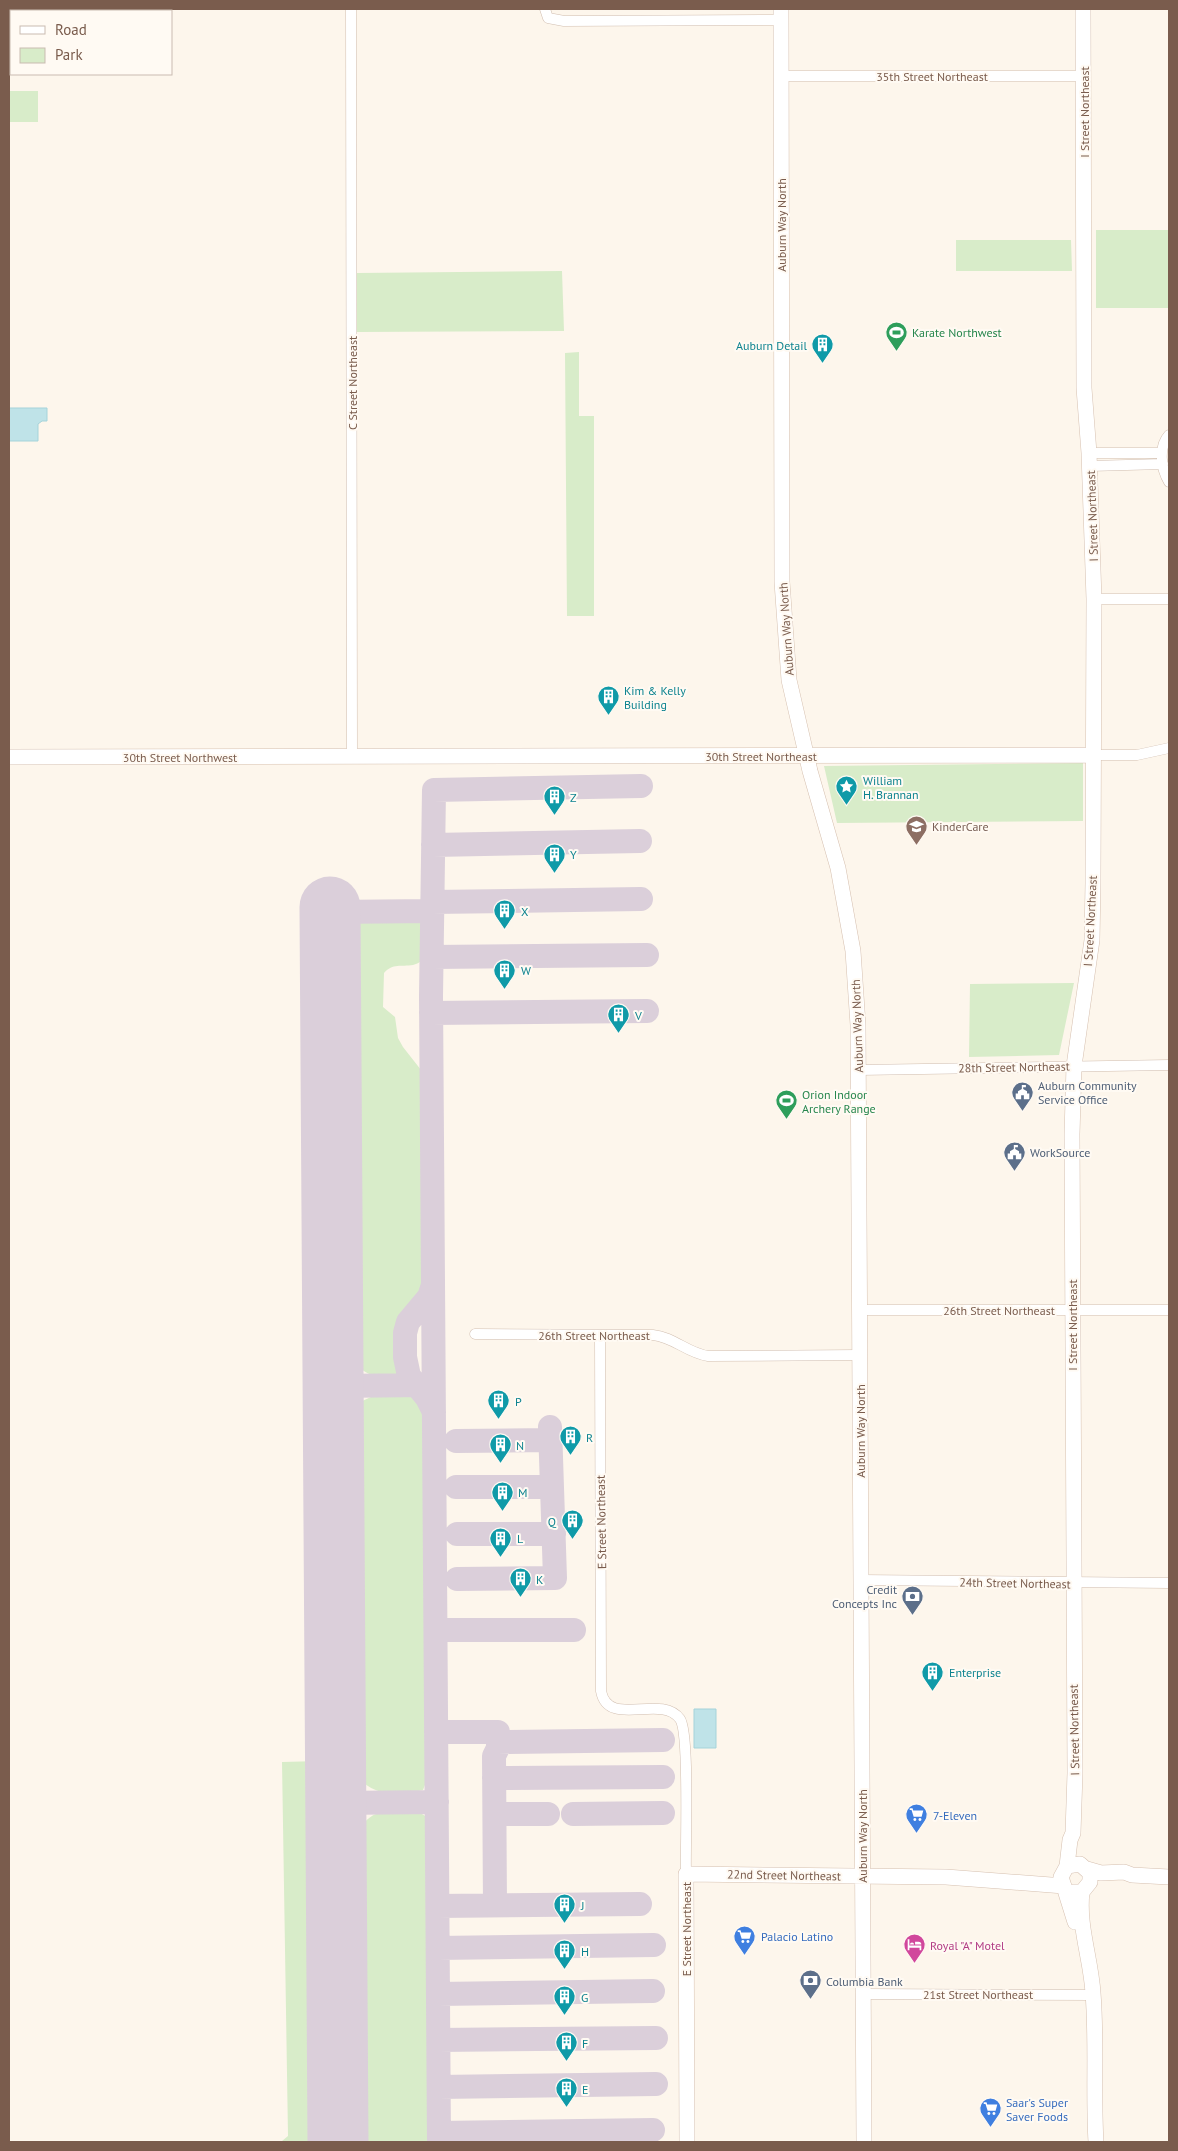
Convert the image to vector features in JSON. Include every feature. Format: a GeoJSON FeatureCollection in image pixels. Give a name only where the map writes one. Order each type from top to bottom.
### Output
{"type":"FeatureCollection","features":[{"type":"Feature","properties":{"kind":"street","name":"C Street Northeast"},"geometry":{"type":"LineString","coordinates":[[351,9],[352,757]]}},
{"type":"Feature","properties":{"kind":"street"},"geometry":{"type":"LineString","coordinates":[[545,9],[548,18],[564,20],[781,15]]}},
{"type":"Feature","properties":{"kind":"street","name":"I Street Northeast"},"geometry":{"type":"LineString","coordinates":[[1084,9],[1084,388],[1090,460],[1094,599],[1092,940],[1074,1066],[1072,1134],[1072,1584],[1075,1765],[1073,1832],[1066,1867],[1061,1877],[1076,1923],[1084,1939]]}},
{"type":"Feature","properties":{"kind":"street","name":"Auburn Way North"},"geometry":{"type":"LineString","coordinates":[[781,15],[784,623],[789,680],[806,756],[838,868],[849,921],[856,991],[859,1070],[864,2142]]}},
{"type":"Feature","properties":{"kind":"street","name":"35th Street Northeast"},"geometry":{"type":"LineString","coordinates":[[780,76],[1084,76]]}},
{"type":"Feature","properties":{"kind":"street"},"geometry":{"type":"LineString","coordinates":[[1169,435],[1165,440],[1162,453],[1164,472],[1169,482]]}},
{"type":"Feature","properties":{"kind":"street"},"geometry":{"type":"LineString","coordinates":[[1090,460],[1162,453]]}},
{"type":"Feature","properties":{"kind":"street"},"geometry":{"type":"LineString","coordinates":[[1090,460],[1163,464]]}},
{"type":"Feature","properties":{"kind":"street"},"geometry":{"type":"LineString","coordinates":[[1094,599],[1169,599]]}},
{"type":"Feature","properties":{"kind":"street","name":"30th Street Northeast"},"geometry":{"type":"LineString","coordinates":[[352,757],[1137,755],[1169,748]]}},
{"type":"Feature","properties":{"kind":"street","name":"30th Street Northwest"},"geometry":{"type":"LineString","coordinates":[[9,757],[352,757]]}},
{"type":"Feature","properties":{"kind":"street","name":"28th Street Northeast"},"geometry":{"type":"LineString","coordinates":[[859,1070],[1169,1065]]}},
{"type":"Feature","properties":{"kind":"street","name":"26th Street Northeast"},"geometry":{"type":"LineString","coordinates":[[859,1310],[1169,1310]]}},
{"type":"Feature","properties":{"kind":"street","name":"26th Street Northeast"},"geometry":{"type":"LineString","coordinates":[[475,1334],[662,1336],[693,1353],[708,1356],[859,1356]]}},
{"type":"Feature","properties":{"kind":"street","name":"E Street Northeast"},"geometry":{"type":"LineString","coordinates":[[600,1336],[601,1691],[608,1705],[626,1710],[658,1708],[670,1711],[679,1718],[685,1740],[687,2142]]}},
{"type":"Feature","properties":{"kind":"street","name":"24th Street Northeast"},"geometry":{"type":"LineString","coordinates":[[860,1580],[1072,1584],[1169,1583]]}},
{"type":"Feature","properties":{"kind":"street","name":"I Street Northeast"},"geometry":{"type":"LineString","coordinates":[[1073,1832],[1078,1840],[1085,1867],[1091,1877],[1080,1907],[1094,1995],[1096,2142]]}},
{"type":"Feature","properties":{"kind":"street"},"geometry":{"type":"LineString","coordinates":[[1066,1867],[1075,1864],[1101,1873],[1124,1872],[1132,1875],[1169,1877]]}},
{"type":"Feature","properties":{"kind":"street","name":"22nd Street Northeast"},"geometry":{"type":"LineString","coordinates":[[1002,1880],[1019,1876],[1047,1874],[1066,1867]]}},
{"type":"Feature","properties":{"kind":"street","name":"22nd Street Northeast"},"geometry":{"type":"LineString","coordinates":[[686,1874],[1002,1880],[1019,1884],[1065,1888]]}},
{"type":"Feature","properties":{"kind":"street"},"geometry":{"type":"LineString","coordinates":[[1065,1888],[1074,1893],[1132,1875]]}},
{"type":"Feature","properties":{"kind":"street","name":"21st Street Northeast"},"geometry":{"type":"LineString","coordinates":[[863,1994],[1094,1995]]}},
{"type":"Feature","properties":{"kind":"green space"},"geometry":{"type":"Polygon","coordinates":[[[9,91],[38,91],[38,122],[9,122],[9,91]]]}},
{"type":"Feature","properties":{"kind":"green space"},"geometry":{"type":"Polygon","coordinates":[[[1096,230],[1169,230],[1169,308],[1096,308],[1096,230]]]}},
{"type":"Feature","properties":{"kind":"green space"},"geometry":{"type":"Polygon","coordinates":[[[956,240],[1071,240],[1072,271],[956,271],[956,240]]]}},
{"type":"Feature","properties":{"kind":"green space"},"geometry":{"type":"Polygon","coordinates":[[[562,271],[564,331],[357,332],[357,273],[562,271]]]}},
{"type":"Feature","properties":{"kind":"green space"},"geometry":{"type":"Polygon","coordinates":[[[579,352],[579,416],[594,416],[594,616],[567,616],[565,353],[579,352]]]}},
{"type":"Feature","properties":{"kind":"green space"},"geometry":{"type":"Polygon","coordinates":[[[1083,763],[1083,821],[837,823],[824,766],[1083,763]]]}},
{"type":"Feature","properties":{"kind":"green space"},"geometry":{"type":"Polygon","coordinates":[[[377,915],[400,916],[427,921],[429,934],[429,947],[424,958],[413,965],[394,967],[384,973],[383,1007],[395,1017],[398,1038],[425,1075],[427,1282],[423,1293],[408,1310],[400,1326],[400,1374],[387,1377],[373,1375],[357,1365],[353,1357],[350,1338],[348,919],[377,915]]]}},
{"type":"Feature","properties":{"kind":"green space"},"geometry":{"type":"Polygon","coordinates":[[[1074,983],[1059,1055],[969,1057],[970,984],[1074,983]]]}},
{"type":"Feature","properties":{"kind":"green space"},"geometry":{"type":"Polygon","coordinates":[[[388,1394],[414,1398],[426,1408],[431,1718],[429,1774],[423,1790],[402,1793],[375,1790],[360,1780],[353,1771],[352,1422],[358,1403],[373,1396],[388,1394]]]}},
{"type":"Feature","properties":{"kind":"green space"},"geometry":{"type":"Polygon","coordinates":[[[320,1761],[323,1812],[322,2142],[241,2142],[282,2141],[288,2136],[282,1762],[320,1761]]]}},
{"type":"Feature","properties":{"kind":"green space"},"geometry":{"type":"Polygon","coordinates":[[[415,1810],[427,1817],[432,2142],[356,2142],[354,1843],[364,1823],[370,1817],[384,1812],[415,1810]]]}},
{"type":"Feature","properties":{"kind":"water"},"geometry":{"type":"Polygon","coordinates":[[[9,408],[47,408],[47,421],[42,421],[38,424],[38,441],[9,441],[9,408]]]}},
{"type":"Feature","properties":{"kind":"water"},"geometry":{"type":"Polygon","coordinates":[[[694,1709],[716,1709],[716,1748],[694,1748],[694,1709]]]}},
{"type":"Feature","properties":{"kind":"taxiway"},"geometry":{"type":"LineString","coordinates":[[439,2142],[431,996],[434,790],[641,786]]}},
{"type":"Feature","properties":{"kind":"taxiway"},"geometry":{"type":"LineString","coordinates":[[433,845],[640,841]]}},
{"type":"Feature","properties":{"kind":"taxiway"},"geometry":{"type":"LineString","coordinates":[[432,902],[641,899]]}},
{"type":"Feature","properties":{"kind":"taxiway"},"geometry":{"type":"LineString","coordinates":[[330,912],[432,911]]}},
{"type":"Feature","properties":{"kind":"taxiway"},"geometry":{"type":"LineString","coordinates":[[432,957],[647,955]]}},
{"type":"Feature","properties":{"kind":"taxiway"},"geometry":{"type":"LineString","coordinates":[[431,1013],[647,1011]]}},
{"type":"Feature","properties":{"kind":"taxiway"},"geometry":{"type":"LineString","coordinates":[[433,1285],[429,1297],[408,1322],[405,1333],[405,1357],[409,1376],[427,1398],[434,1412]]}},
{"type":"Feature","properties":{"kind":"taxiway"},"geometry":{"type":"LineString","coordinates":[[333,1386],[427,1385]]}},
{"type":"Feature","properties":{"kind":"taxiway"},"geometry":{"type":"LineString","coordinates":[[457,1579],[555,1578],[550,1427]]}},
{"type":"Feature","properties":{"kind":"taxiway"},"geometry":{"type":"LineString","coordinates":[[456,1441],[550,1440]]}},
{"type":"Feature","properties":{"kind":"taxiway"},"geometry":{"type":"LineString","coordinates":[[456,1487],[551,1487]]}},
{"type":"Feature","properties":{"kind":"taxiway"},"geometry":{"type":"LineString","coordinates":[[457,1534],[554,1534]]}},
{"type":"Feature","properties":{"kind":"taxiway"},"geometry":{"type":"LineString","coordinates":[[436,1630],[574,1630]]}},
{"type":"Feature","properties":{"kind":"taxiway"},"geometry":{"type":"LineString","coordinates":[[436,1732],[498,1732],[498,1748],[494,1756],[495,1905]]}},
{"type":"Feature","properties":{"kind":"taxiway"},"geometry":{"type":"LineString","coordinates":[[498,1742],[663,1740]]}},
{"type":"Feature","properties":{"kind":"taxiway"},"geometry":{"type":"LineString","coordinates":[[494,1778],[663,1777]]}},
{"type":"Feature","properties":{"kind":"taxiway"},"geometry":{"type":"LineString","coordinates":[[336,1803],[437,1802]]}},
{"type":"Feature","properties":{"kind":"taxiway"},"geometry":{"type":"LineString","coordinates":[[573,1814],[663,1813]]}},
{"type":"Feature","properties":{"kind":"taxiway"},"geometry":{"type":"LineString","coordinates":[[495,1814],[548,1814]]}},
{"type":"Feature","properties":{"kind":"taxiway"},"geometry":{"type":"LineString","coordinates":[[438,1906],[640,1904]]}},
{"type":"Feature","properties":{"kind":"taxiway"},"geometry":{"type":"LineString","coordinates":[[438,1948],[654,1945]]}},
{"type":"Feature","properties":{"kind":"taxiway"},"geometry":{"type":"LineString","coordinates":[[438,1994],[653,1991]]}},
{"type":"Feature","properties":{"kind":"taxiway"},"geometry":{"type":"LineString","coordinates":[[439,2040],[656,2038]]}},
{"type":"Feature","properties":{"kind":"taxiway"},"geometry":{"type":"LineString","coordinates":[[439,2087],[656,2084]]}},
{"type":"Feature","properties":{"kind":"taxiway"},"geometry":{"type":"LineString","coordinates":[[439,2133],[653,2130]]}},
{"type":"Feature","properties":{"kind":"runway"},"geometry":{"type":"LineString","coordinates":[[330,907],[338,2142]]}},
{"type":"Feature","properties":{"kind":"place","name":"Karate Northwest"},"geometry":{"type":"Point","coordinates":[896,351]}},
{"type":"Feature","properties":{"kind":"place","name":"Auburn Detail"},"geometry":{"type":"Point","coordinates":[823,364]}},
{"type":"Feature","properties":{"kind":"place","name":"Kim & Kelly Building"},"geometry":{"type":"Point","coordinates":[608,716]}},
{"type":"Feature","properties":{"kind":"place","name":"William H. Brannan"},"geometry":{"type":"Point","coordinates":[847,806]}},
{"type":"Feature","properties":{"kind":"place","name":"Z"},"geometry":{"type":"Point","coordinates":[554,816]}},
{"type":"Feature","properties":{"kind":"place","name":"KinderCare"},"geometry":{"type":"Point","coordinates":[916,845]}},
{"type":"Feature","properties":{"kind":"place","name":"Y"},"geometry":{"type":"Point","coordinates":[554,873]}},
{"type":"Feature","properties":{"kind":"place","name":"X"},"geometry":{"type":"Point","coordinates":[505,930]}},
{"type":"Feature","properties":{"kind":"place","name":"W"},"geometry":{"type":"Point","coordinates":[505,989]}},
{"type":"Feature","properties":{"kind":"place","name":"V"},"geometry":{"type":"Point","coordinates":[619,1034]}},
{"type":"Feature","properties":{"kind":"place","name":"Auburn Community Service Office"},"geometry":{"type":"Point","coordinates":[1022,1111]}},
{"type":"Feature","properties":{"kind":"place","name":"Orion Indoor Archery Range"},"geometry":{"type":"Point","coordinates":[786,1120]}},
{"type":"Feature","properties":{"kind":"place","name":"WorkSource"},"geometry":{"type":"Point","coordinates":[1014,1171]}},
{"type":"Feature","properties":{"kind":"place","name":"P"},"geometry":{"type":"Point","coordinates":[499,1420]}},
{"type":"Feature","properties":{"kind":"place","name":"R"},"geometry":{"type":"Point","coordinates":[570,1456]}},
{"type":"Feature","properties":{"kind":"place","name":"N"},"geometry":{"type":"Point","coordinates":[500,1464]}},
{"type":"Feature","properties":{"kind":"place","name":"M"},"geometry":{"type":"Point","coordinates":[502,1511]}},
{"type":"Feature","properties":{"kind":"place","name":"Q"},"geometry":{"type":"Point","coordinates":[572,1540]}},
{"type":"Feature","properties":{"kind":"place","name":"L"},"geometry":{"type":"Point","coordinates":[501,1557]}},
{"type":"Feature","properties":{"kind":"place","name":"K"},"geometry":{"type":"Point","coordinates":[520,1598]}},
{"type":"Feature","properties":{"kind":"place","name":"Credit Concepts Inc"},"geometry":{"type":"Point","coordinates":[913,1615]}},
{"type":"Feature","properties":{"kind":"place","name":"Enterprise"},"geometry":{"type":"Point","coordinates":[933,1691]}},
{"type":"Feature","properties":{"kind":"place","name":"7-Eleven"},"geometry":{"type":"Point","coordinates":[917,1834]}},
{"type":"Feature","properties":{"kind":"place","name":"J"},"geometry":{"type":"Point","coordinates":[565,1924]}},
{"type":"Feature","properties":{"kind":"place","name":"Palacio Latino"},"geometry":{"type":"Point","coordinates":[745,1955]}},
{"type":"Feature","properties":{"kind":"place","name":"Royal \"A\" Motel"},"geometry":{"type":"Point","coordinates":[914,1964]}},
{"type":"Feature","properties":{"kind":"place","name":"H"},"geometry":{"type":"Point","coordinates":[565,1970]}},
{"type":"Feature","properties":{"kind":"place","name":"Columbia Bank"},"geometry":{"type":"Point","coordinates":[810,2000]}},
{"type":"Feature","properties":{"kind":"place","name":"G"},"geometry":{"type":"Point","coordinates":[565,2016]}},
{"type":"Feature","properties":{"kind":"place","name":"F"},"geometry":{"type":"Point","coordinates":[566,2062]}},
{"type":"Feature","properties":{"kind":"place","name":"E"},"geometry":{"type":"Point","coordinates":[566,2108]}},
{"type":"Feature","properties":{"kind":"place","name":"Saar's Super Saver Foods"},"geometry":{"type":"Point","coordinates":[990,2128]}}]}
